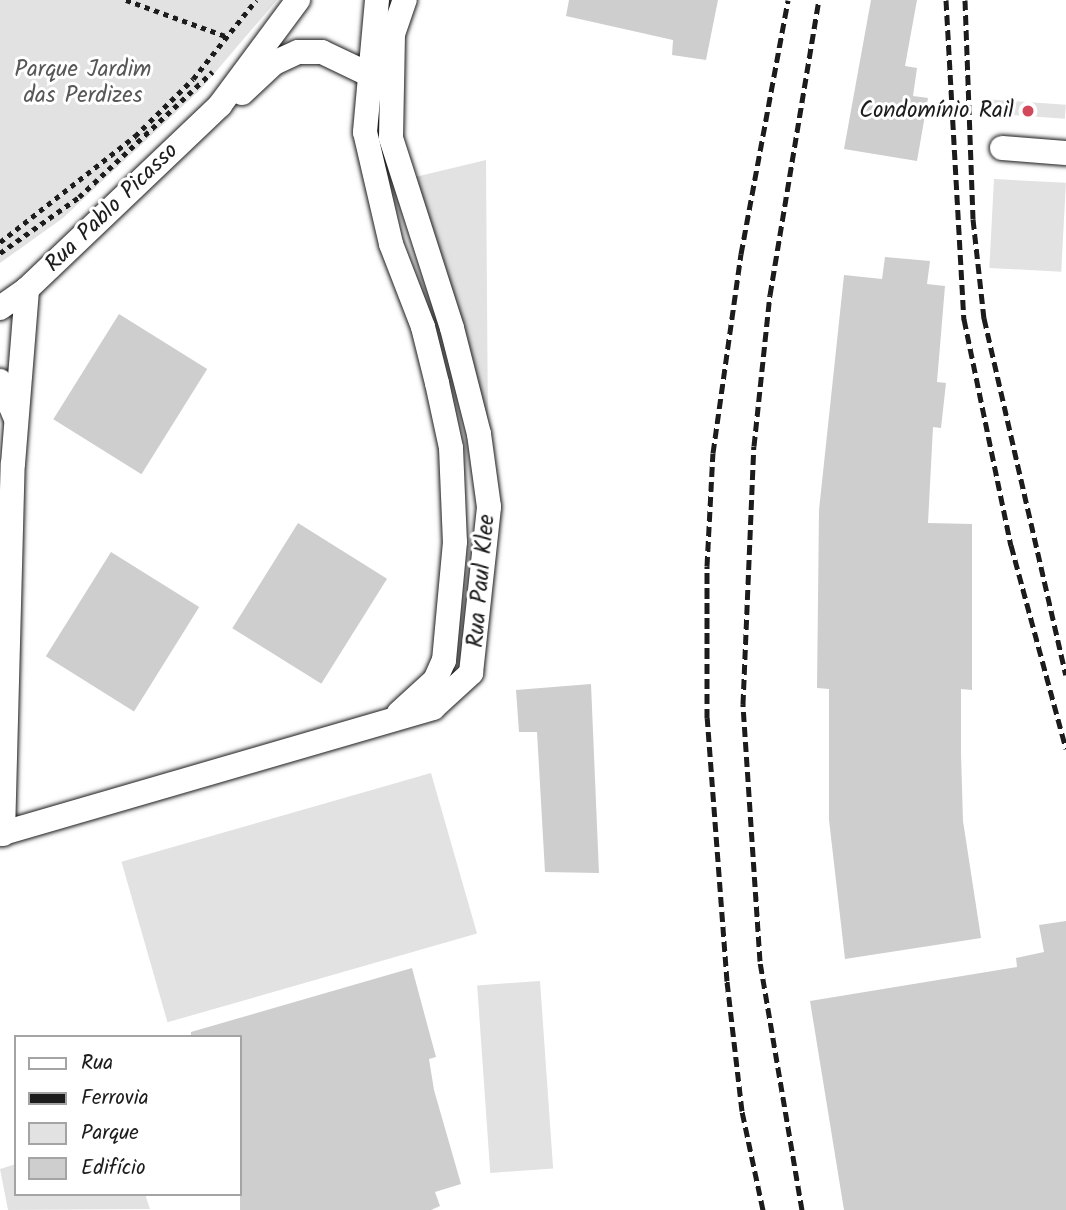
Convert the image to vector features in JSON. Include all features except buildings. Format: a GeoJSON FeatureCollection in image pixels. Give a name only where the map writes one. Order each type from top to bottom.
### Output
{"type":"FeatureCollection","features":[{"type":"Feature","properties":{"kind":"street","name":"Rua Pablo Picasso"},"geometry":{"type":"LineString","coordinates":[[0,308],[27,289],[220,105],[298,0]]}},
{"type":"Feature","properties":{"kind":"street","name":"Rua Paul Klee"},"geometry":{"type":"LineString","coordinates":[[377,0],[366,73],[365,132],[374,185],[423,327],[452,475],[455,542],[444,660],[429,686],[395,715]]}},
{"type":"Feature","properties":{"kind":"street","name":"Rua Paul Klee"},"geometry":{"type":"LineString","coordinates":[[395,715],[442,704],[471,673],[489,507],[478,434],[452,328],[391,138],[393,34],[405,0]]}},
{"type":"Feature","properties":{"kind":"street","name":"Rua Pablo Picasso"},"geometry":{"type":"LineString","coordinates":[[220,105],[239,96],[274,63],[298,52],[322,52],[366,73]]}},
{"type":"Feature","properties":{"kind":"street"},"geometry":{"type":"LineString","coordinates":[[1002,148],[1066,153]]}},
{"type":"Feature","properties":{"kind":"street"},"geometry":{"type":"LineString","coordinates":[[27,289],[17,421],[1,834],[395,715]]}},
{"type":"Feature","properties":{"kind":"street"},"geometry":{"type":"LineString","coordinates":[[0,381],[17,421]]}},
{"type":"Feature","properties":{"kind":"path"},"geometry":{"type":"LineString","coordinates":[[126,0],[228,37]]}},
{"type":"Feature","properties":{"kind":"path"},"geometry":{"type":"LineString","coordinates":[[146,0],[146,7]]}},
{"type":"Feature","properties":{"kind":"path"},"geometry":{"type":"LineString","coordinates":[[0,242],[135,136],[228,37],[256,0]]}},
{"type":"Feature","properties":{"kind":"path"},"geometry":{"type":"LineString","coordinates":[[0,253],[79,197],[222,61]]}},
{"type":"Feature","properties":{"kind":"green space","name":"Parque Jardim das Perdizes"},"geometry":{"type":"Polygon","coordinates":[[[0,0],[277,0],[201,89],[63,218],[0,263],[0,0]]]}},
{"type":"Feature","properties":{"kind":"green space"},"geometry":{"type":"Polygon","coordinates":[[[984,99],[1066,105],[1065,119],[983,113],[984,99]]]}},
{"type":"Feature","properties":{"kind":"green space"},"geometry":{"type":"Polygon","coordinates":[[[486,160],[488,435],[415,177],[486,160]]]}},
{"type":"Feature","properties":{"kind":"green space"},"geometry":{"type":"Polygon","coordinates":[[[994,179],[1066,183],[1061,272],[989,268],[994,179]]]}},
{"type":"Feature","properties":{"kind":"green space"},"geometry":{"type":"Polygon","coordinates":[[[431,773],[477,934],[168,1022],[121,862],[431,773]]]}},
{"type":"Feature","properties":{"kind":"green space"},"geometry":{"type":"Polygon","coordinates":[[[540,981],[553,1169],[490,1173],[477,985],[540,981]]]}},
{"type":"Feature","properties":{"kind":"green space"},"geometry":{"type":"Polygon","coordinates":[[[14,1165],[14,1196],[146,1196],[150,1209],[8,1210],[0,1169],[14,1165]]]}},
{"type":"Feature","properties":{"kind":"railway"},"geometry":{"type":"LineString","coordinates":[[763,1210],[742,1111],[727,981],[707,718],[707,566],[713,453],[741,254],[788,0]]}},
{"type":"Feature","properties":{"kind":"railway"},"geometry":{"type":"LineString","coordinates":[[802,1210],[760,961],[743,704],[754,446],[770,295],[819,0]]}},
{"type":"Feature","properties":{"kind":"railway"},"geometry":{"type":"LineString","coordinates":[[946,0],[964,319],[1011,545],[1066,749]]}},
{"type":"Feature","properties":{"kind":"railway"},"geometry":{"type":"LineString","coordinates":[[965,0],[973,219],[984,318],[1066,675]]}},
{"type":"Feature","properties":{"kind":"place","name":"Condomínio Rail"},"geometry":{"type":"Point","coordinates":[1028,111]}}]}
